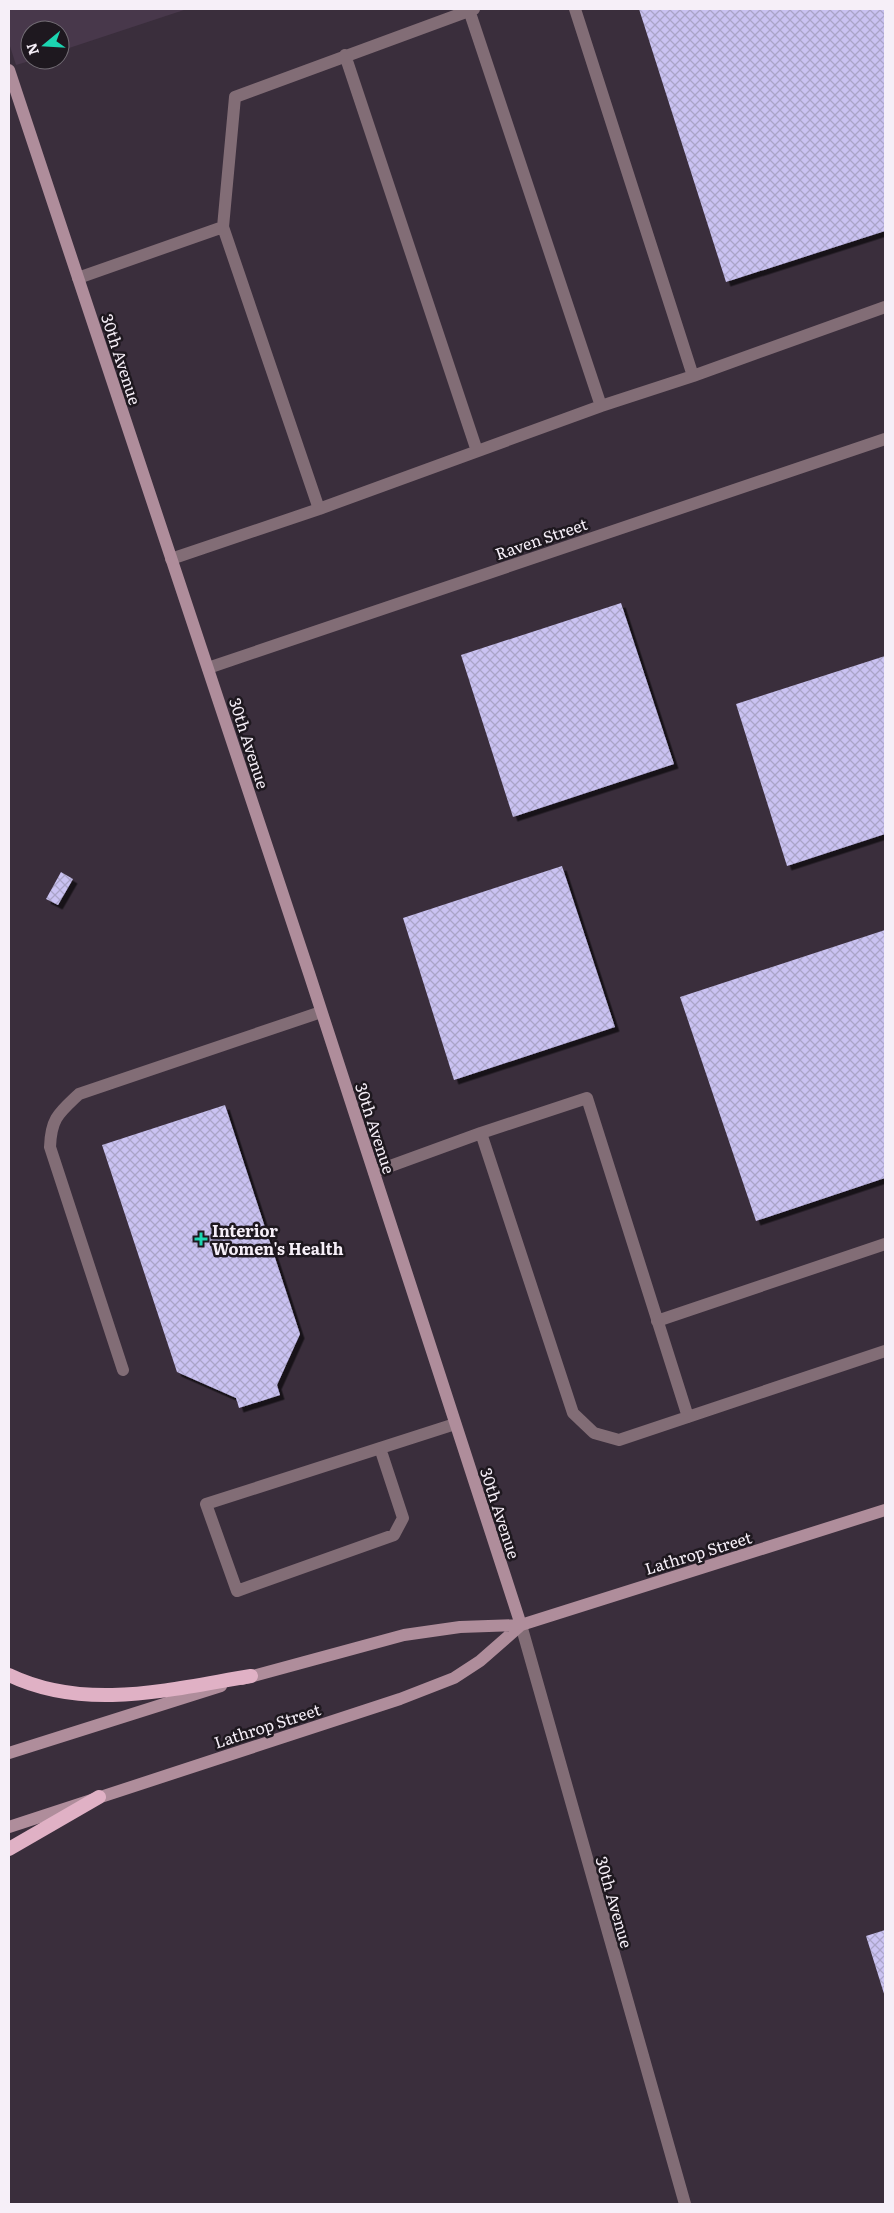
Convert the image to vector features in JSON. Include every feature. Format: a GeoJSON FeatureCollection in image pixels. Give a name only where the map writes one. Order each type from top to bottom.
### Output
{"type":"FeatureCollection","features":[{"type":"Feature","properties":{"kind":"highway"},"geometry":{"type":"LineString","coordinates":[[9,1675],[49,1689],[82,1695],[116,1696],[251,1676]]}},
{"type":"Feature","properties":{"kind":"highway"},"geometry":{"type":"LineString","coordinates":[[9,1849],[99,1797]]}},
{"type":"Feature","properties":{"kind":"main road","name":"30th Avenue"},"geometry":{"type":"LineString","coordinates":[[9,70],[322,1012],[521,1625]]}},
{"type":"Feature","properties":{"kind":"main road","name":"Lathrop Street"},"geometry":{"type":"LineString","coordinates":[[9,1753],[251,1676],[404,1635],[460,1627],[521,1625],[885,1510]]}},
{"type":"Feature","properties":{"kind":"main road","name":"Lathrop Street"},"geometry":{"type":"LineString","coordinates":[[9,1826],[400,1699],[454,1678],[480,1661],[521,1625]]}},
{"type":"Feature","properties":{"kind":"street"},"geometry":{"type":"LineString","coordinates":[[575,9],[693,376]]}},
{"type":"Feature","properties":{"kind":"street"},"geometry":{"type":"LineString","coordinates":[[319,509],[223,227],[235,97],[345,55],[471,10],[601,406]]}},
{"type":"Feature","properties":{"kind":"street"},"geometry":{"type":"LineString","coordinates":[[345,55],[477,451]]}},
{"type":"Feature","properties":{"kind":"street"},"geometry":{"type":"LineString","coordinates":[[78,278],[223,227]]}},
{"type":"Feature","properties":{"kind":"street"},"geometry":{"type":"LineString","coordinates":[[171,559],[319,509],[601,406],[693,376],[885,307]]}},
{"type":"Feature","properties":{"kind":"street","name":"Raven Street"},"geometry":{"type":"LineString","coordinates":[[208,668],[885,439]]}},
{"type":"Feature","properties":{"kind":"street"},"geometry":{"type":"LineString","coordinates":[[123,1370],[50,1147],[50,1127],[62,1110],[79,1094],[322,1012]]}},
{"type":"Feature","properties":{"kind":"street"},"geometry":{"type":"LineString","coordinates":[[374,1172],[481,1133],[586,1098],[688,1417]]}},
{"type":"Feature","properties":{"kind":"street"},"geometry":{"type":"LineString","coordinates":[[481,1133],[573,1413],[594,1433],[619,1440],[885,1351]]}},
{"type":"Feature","properties":{"kind":"street"},"geometry":{"type":"LineString","coordinates":[[657,1321],[885,1244]]}},
{"type":"Feature","properties":{"kind":"street"},"geometry":{"type":"LineString","coordinates":[[380,1448],[403,1518],[394,1535],[236,1591],[206,1504],[380,1448],[455,1424]]}},
{"type":"Feature","properties":{"kind":"street","name":"30th Avenue"},"geometry":{"type":"LineString","coordinates":[[521,1625],[685,2204]]}},
{"type":"Feature","properties":{"kind":"shaded area"},"geometry":{"type":"Polygon","coordinates":[[[9,9],[187,9],[70,48],[70,20],[20,20],[20,64],[16,65],[9,43],[9,9]]]}},
{"type":"Feature","properties":{"kind":"building"},"geometry":{"type":"Polygon","coordinates":[[[639,9],[885,9],[885,231],[726,282],[639,9]]]}},
{"type":"Feature","properties":{"kind":"building"},"geometry":{"type":"Polygon","coordinates":[[[621,603],[674,764],[513,817],[461,655],[621,603]]]}},
{"type":"Feature","properties":{"kind":"building"},"geometry":{"type":"Polygon","coordinates":[[[885,656],[885,834],[787,866],[736,704],[885,656]]]}},
{"type":"Feature","properties":{"kind":"building"},"geometry":{"type":"Polygon","coordinates":[[[562,866],[615,1027],[454,1080],[403,918],[562,866]]]}},
{"type":"Feature","properties":{"kind":"building"},"geometry":{"type":"Polygon","coordinates":[[[61,872],[73,879],[58,905],[46,899],[61,872]]]}},
{"type":"Feature","properties":{"kind":"building"},"geometry":{"type":"Polygon","coordinates":[[[885,930],[885,1178],[756,1221],[680,997],[885,930]]]}},
{"type":"Feature","properties":{"kind":"building","name":"Interior Women's Health"},"geometry":{"type":"Polygon","coordinates":[[[225,1105],[300,1334],[277,1385],[280,1395],[239,1408],[236,1398],[177,1372],[102,1145],[225,1105]]]}},
{"type":"Feature","properties":{"kind":"building"},"geometry":{"type":"Polygon","coordinates":[[[885,1930],[885,1997],[866,1936],[885,1930]]]}},
{"type":"Feature","properties":{"kind":"place","name":"Interior Women's Health"},"geometry":{"type":"Point","coordinates":[201,1239]}}]}
